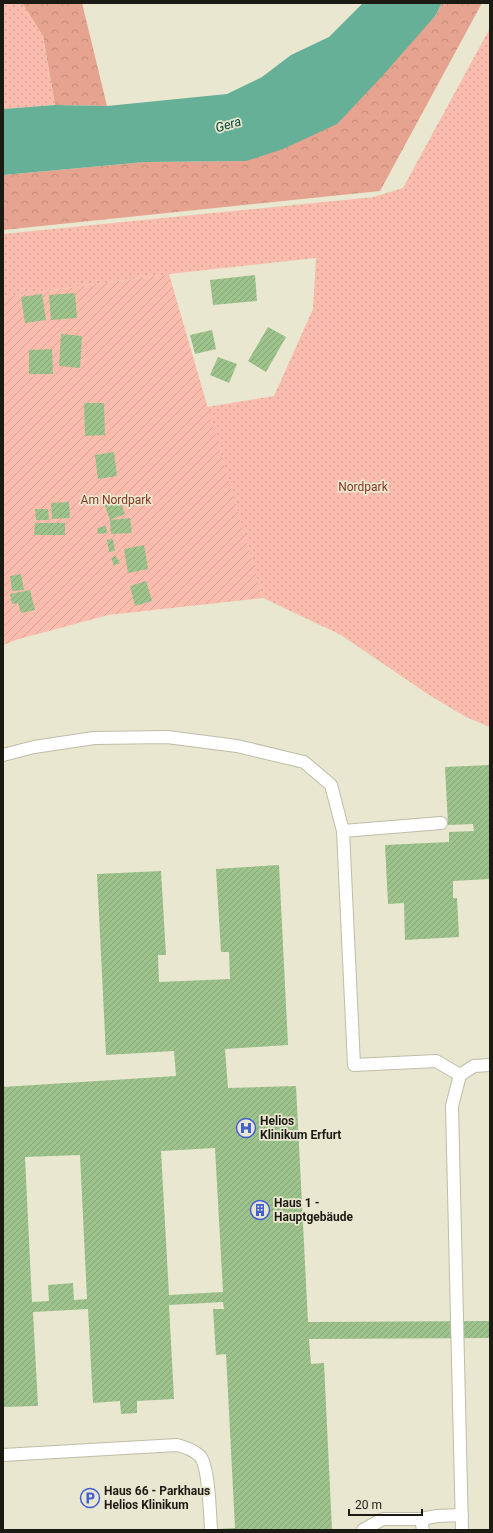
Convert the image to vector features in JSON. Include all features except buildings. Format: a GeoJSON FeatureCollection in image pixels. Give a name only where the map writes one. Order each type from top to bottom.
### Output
{"type":"FeatureCollection","features":[{"type":"Feature","properties":{"kind":"lane"},"geometry":{"type":"LineString","coordinates":[[3,755],[34,747],[94,738],[167,737],[237,746],[304,762],[331,785],[343,830],[354,1065],[436,1061],[460,1075]]}},
{"type":"Feature","properties":{"kind":"lane"},"geometry":{"type":"LineString","coordinates":[[343,830],[441,823]]}},
{"type":"Feature","properties":{"kind":"lane"},"geometry":{"type":"LineString","coordinates":[[462,1530],[452,1106],[460,1075],[474,1066],[490,1065]]}},
{"type":"Feature","properties":{"kind":"lane"},"geometry":{"type":"LineString","coordinates":[[3,1455],[178,1445],[192,1450],[201,1457],[206,1468],[211,1530]]}},
{"type":"Feature","properties":{"kind":"lane"},"geometry":{"type":"LineString","coordinates":[[363,1530],[383,1519],[422,1524],[437,1516],[462,1515]]}},
{"type":"Feature","properties":{"kind":"green space"},"geometry":{"type":"Polygon","coordinates":[[[3,3],[22,3],[43,36],[55,105],[3,109],[3,3]]]}},
{"type":"Feature","properties":{"kind":"green space"},"geometry":{"type":"Polygon","coordinates":[[[22,3],[82,3],[107,106],[55,105],[43,36],[22,3]]]}},
{"type":"Feature","properties":{"kind":"green space"},"geometry":{"type":"Polygon","coordinates":[[[442,3],[482,3],[380,191],[3,230],[3,175],[145,162],[246,161],[435,16],[442,3]]]}},
{"type":"Feature","properties":{"kind":"green space","name":"Nordpark"},"geometry":{"type":"Polygon","coordinates":[[[490,28],[490,727],[466,717],[429,695],[341,635],[263,598],[207,407],[274,396],[313,309],[316,258],[169,274],[3,297],[3,234],[374,197],[403,188],[490,28]]]}},
{"type":"Feature","properties":{"kind":"green space","name":"Am Nordpark"},"geometry":{"type":"Polygon","coordinates":[[[169,274],[263,598],[108,615],[19,639],[3,645],[3,297],[169,274]]]}},
{"type":"Feature","properties":{"kind":"water","name":"Gera"},"geometry":{"type":"Polygon","coordinates":[[[363,3],[442,3],[435,16],[385,73],[337,124],[283,149],[246,161],[145,162],[3,175],[3,109],[55,105],[107,106],[227,94],[262,77],[291,55],[329,37],[363,3]]]}},
{"type":"Feature","properties":{"kind":"place","name":"Helios Klinikum Erfurt"},"geometry":{"type":"Point","coordinates":[246,1128]}},
{"type":"Feature","properties":{"kind":"place","name":"Haus 1 - Hauptgebäude"},"geometry":{"type":"Point","coordinates":[260,1210]}},
{"type":"Feature","properties":{"kind":"place","name":"Haus 66 - Parkhaus Helios Klinikum"},"geometry":{"type":"Point","coordinates":[90,1498]}}]}
